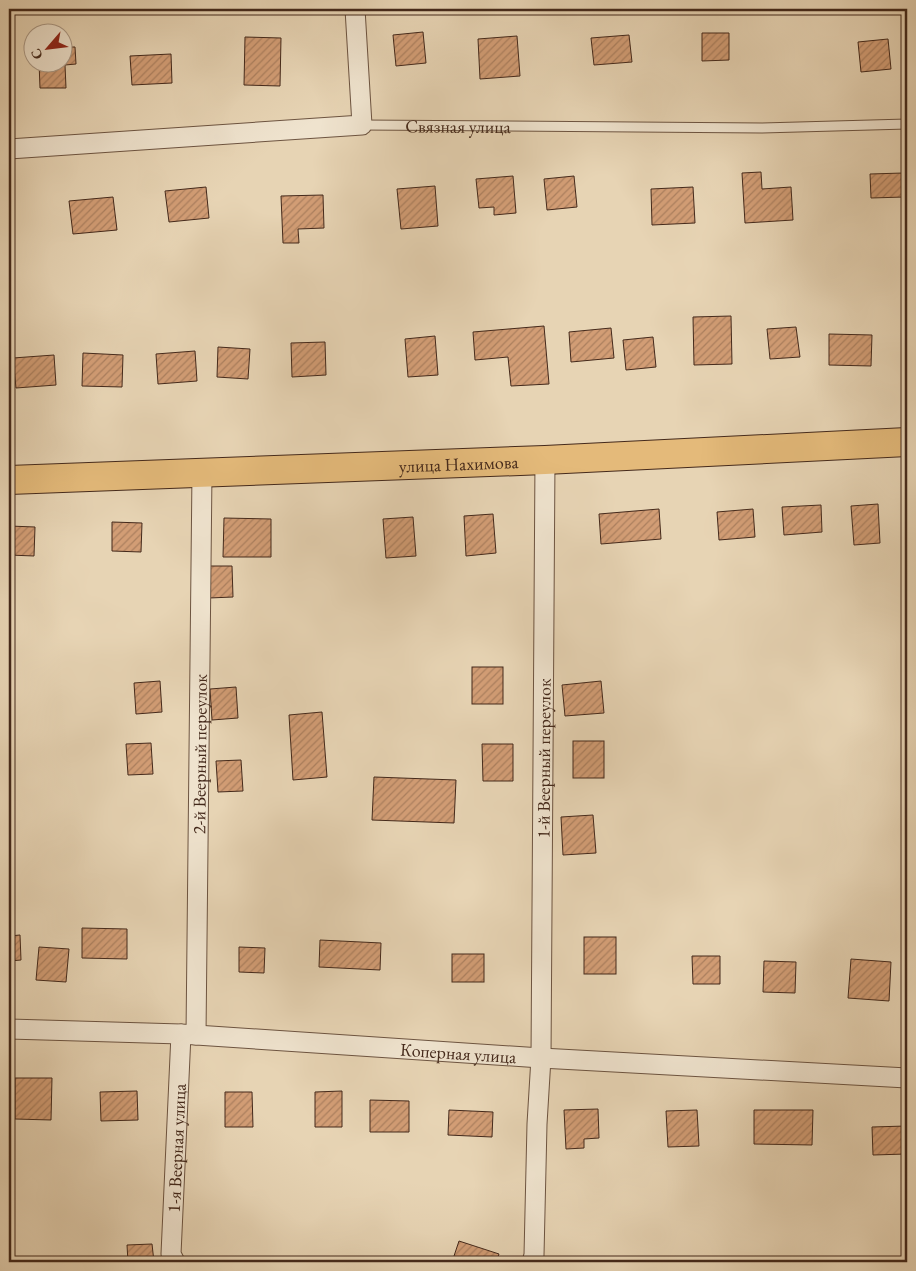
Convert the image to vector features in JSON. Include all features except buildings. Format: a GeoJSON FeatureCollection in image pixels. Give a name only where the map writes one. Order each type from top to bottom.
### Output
{"type":"FeatureCollection","features":[{"type":"Feature","properties":{"kind":"main road","name":"улица Нахимова"},"geometry":{"type":"LineString","coordinates":[[9,480],[545,460],[907,442]]}},
{"type":"Feature","properties":{"kind":"street"},"geometry":{"type":"LineString","coordinates":[[355,9],[362,125]]}},
{"type":"Feature","properties":{"kind":"street","name":"Связная улица"},"geometry":{"type":"LineString","coordinates":[[9,149],[362,125]]}},
{"type":"Feature","properties":{"kind":"street","name":"1-й Веерный переулок"},"geometry":{"type":"LineString","coordinates":[[542,1058],[545,460]]}},
{"type":"Feature","properties":{"kind":"street","name":"2-й Веерный переулок"},"geometry":{"type":"LineString","coordinates":[[189,1035],[202,472]]}},
{"type":"Feature","properties":{"kind":"street","name":"Коперная улица"},"geometry":{"type":"LineString","coordinates":[[9,1028],[189,1035],[542,1058],[907,1078]]}},
{"type":"Feature","properties":{"kind":"street","name":"1-я Веерная улица"},"geometry":{"type":"LineString","coordinates":[[175,1262],[172,1254],[189,1035]]}},
{"type":"Feature","properties":{"kind":"street"},"geometry":{"type":"LineString","coordinates":[[532,1262],[534,1255],[537,1124],[542,1058]]}},
{"type":"Feature","properties":{"kind":"lane","name":"Связная улица"},"geometry":{"type":"LineString","coordinates":[[362,125],[762,128],[907,124]]}}]}
